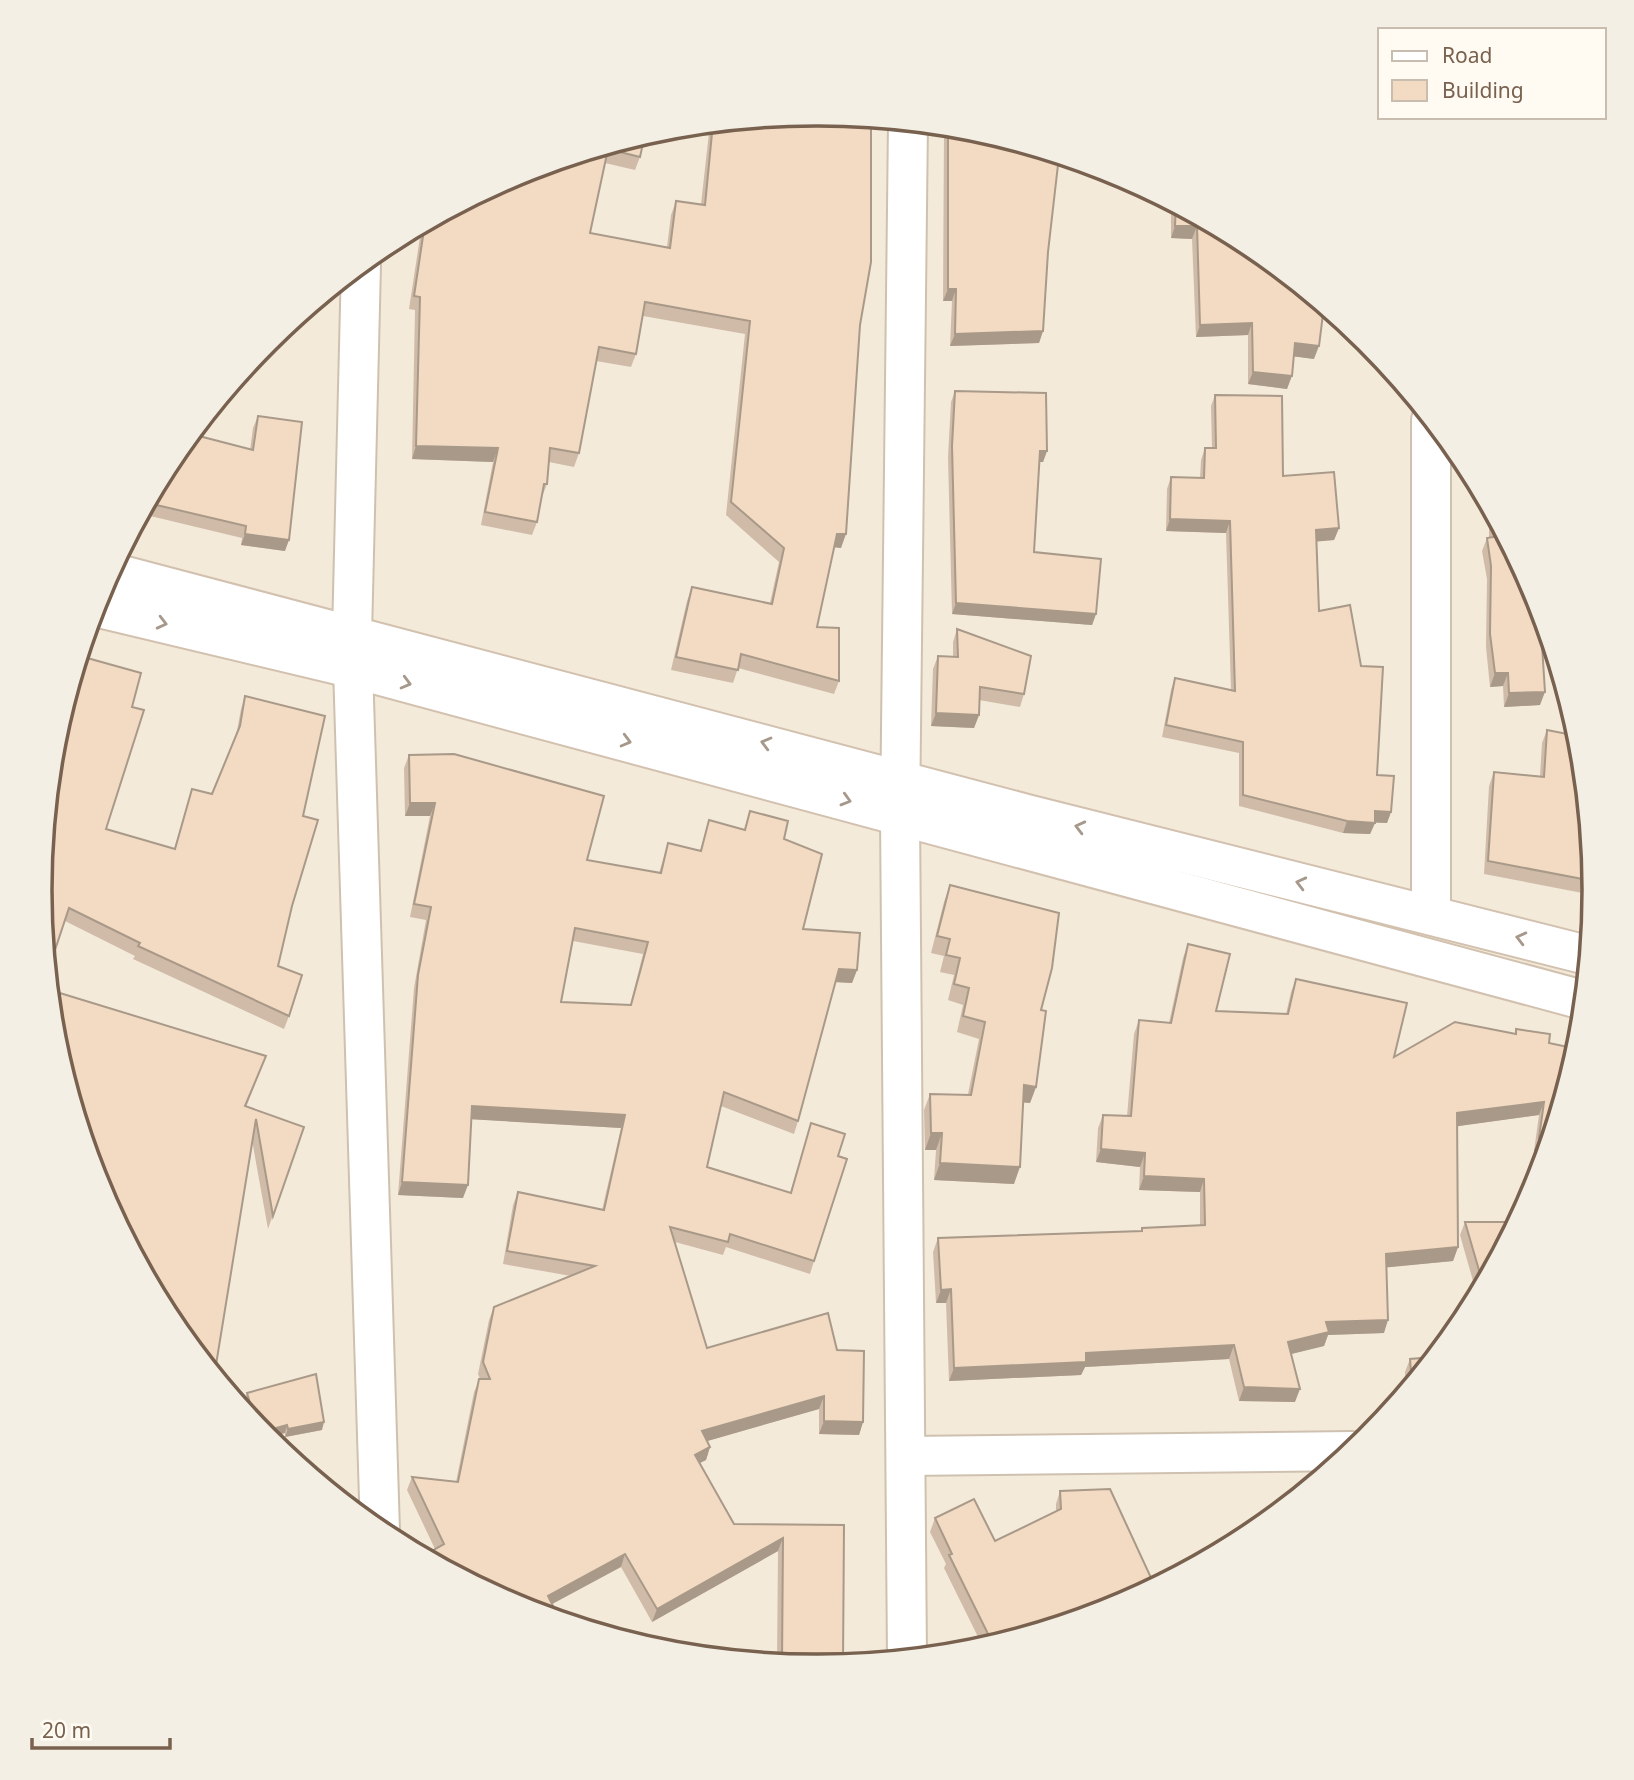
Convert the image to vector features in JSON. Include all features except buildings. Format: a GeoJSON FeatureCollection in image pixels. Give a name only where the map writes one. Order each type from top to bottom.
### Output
{"type":"FeatureCollection","features":[{"type":"Feature","properties":{"kind":"street"},"geometry":{"type":"LineString","coordinates":[[907,1649],[901,797],[908,131]]}},
{"type":"Feature","properties":{"kind":"street"},"geometry":{"type":"LineString","coordinates":[[360,277],[353,652],[380,1517]]}},
{"type":"Feature","properties":{"kind":"street"},"geometry":{"type":"LineString","coordinates":[[1431,435],[1431,915]]}},
{"type":"Feature","properties":{"kind":"street"},"geometry":{"type":"LineString","coordinates":[[121,575],[353,652],[901,797],[1574,997]]}},
{"type":"Feature","properties":{"kind":"street"},"geometry":{"type":"LineString","coordinates":[[106,609],[353,652]]}},
{"type":"Feature","properties":{"kind":"street"},"geometry":{"type":"LineString","coordinates":[[901,797],[1041,818],[1579,953]]}},
{"type":"Feature","properties":{"kind":"street"},"geometry":{"type":"LineString","coordinates":[[906,1456],[1336,1451]]}},
{"type":"Feature","properties":{"kind":"shaded area"},"geometry":{"type":"Polygon","coordinates":[[[817,125],[867,127],[966,140],[1015,152],[1063,166],[1155,204],[1242,254],[1282,283],[1358,349],[1392,386],[1453,465],[1479,508],[1503,552],[1541,644],[1567,741],[1575,790],[1582,890],[1580,940],[1567,1039],[1555,1088],[1541,1136],[1503,1228],[1453,1315],[1424,1355],[1358,1431],[1321,1465],[1242,1526],[1199,1552],[1155,1576],[1063,1614],[966,1640],[917,1648],[867,1653],[767,1653],[668,1640],[619,1628],[571,1614],[479,1576],[392,1526],[352,1497],[276,1431],[242,1394],[181,1315],[155,1272],[131,1228],[93,1136],[67,1039],[59,990],[52,890],[54,840],[67,741],[79,692],[93,644],[131,552],[181,465],[210,425],[276,349],[313,315],[392,254],[435,228],[479,204],[571,166],[668,140],[717,132],[817,125]]]}}]}
